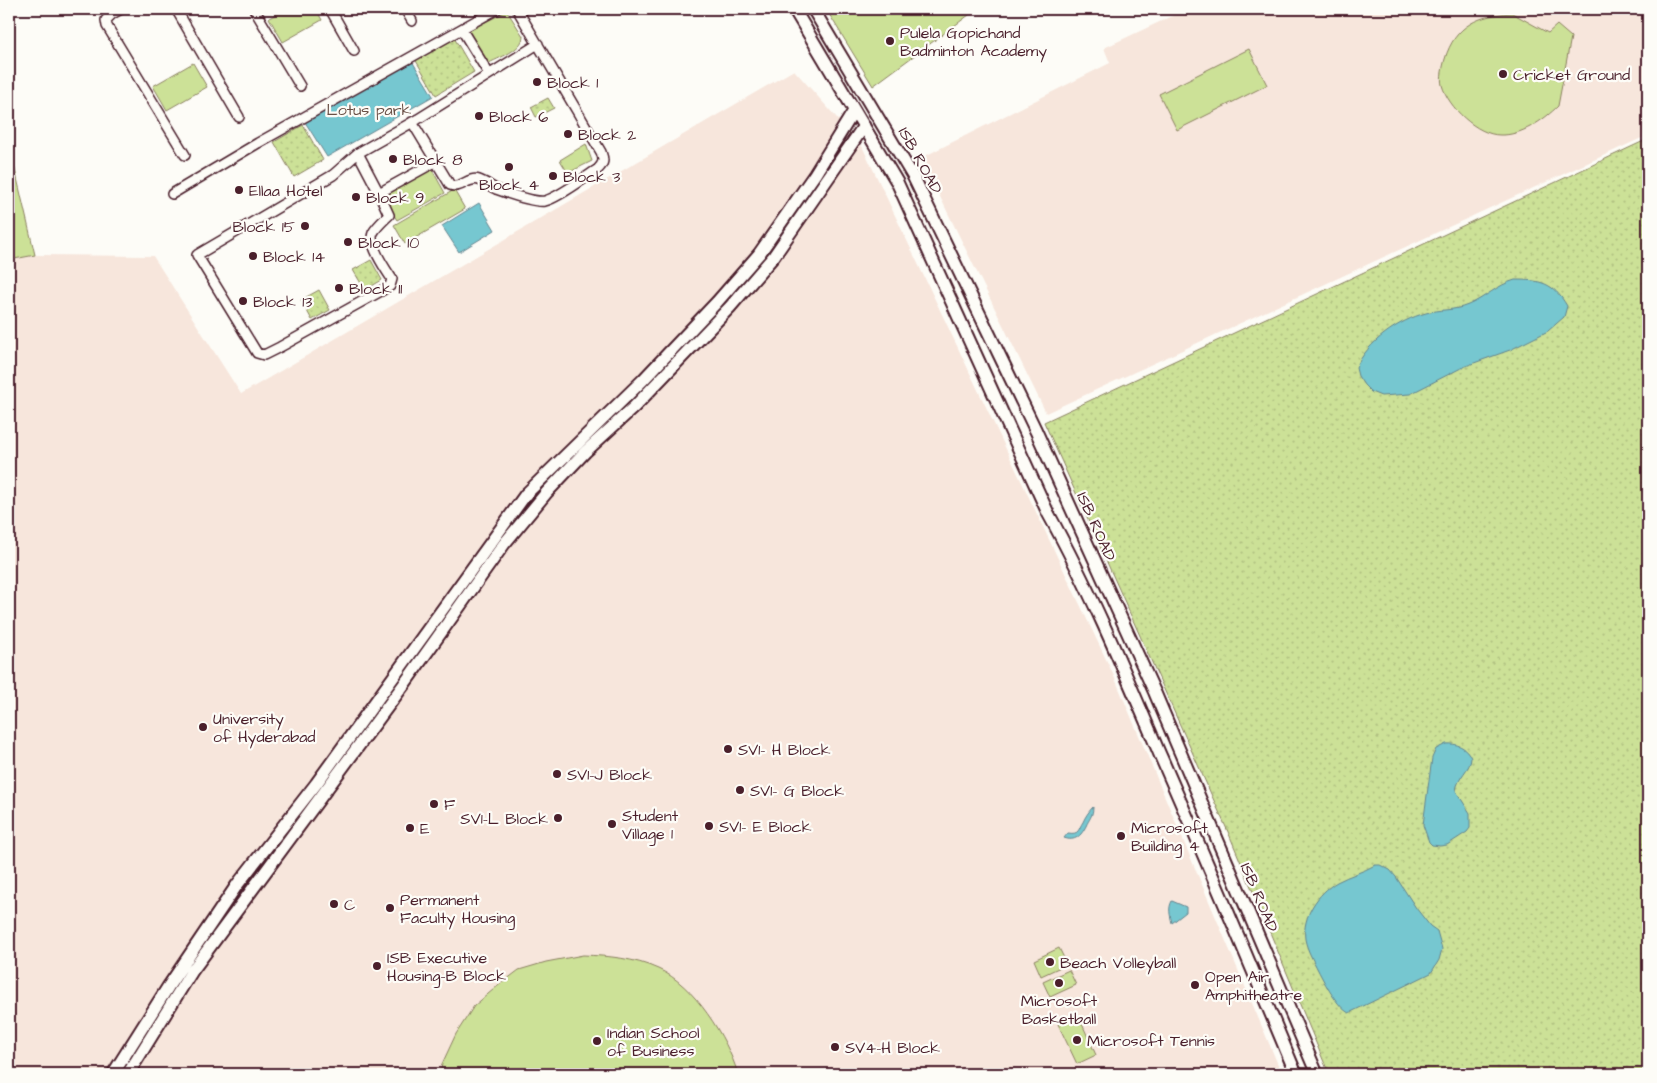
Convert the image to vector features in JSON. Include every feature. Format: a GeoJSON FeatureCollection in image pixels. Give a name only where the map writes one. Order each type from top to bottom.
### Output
{"type":"FeatureCollection","features":[{"type":"Feature","properties":{"kind":"street"},"geometry":{"type":"LineString","coordinates":[[121,9],[106,20],[107,26],[185,154]]}},
{"type":"Feature","properties":{"kind":"street"},"geometry":{"type":"LineString","coordinates":[[176,9],[239,117]]}},
{"type":"Feature","properties":{"kind":"street"},"geometry":{"type":"LineString","coordinates":[[254,9],[300,86]]}},
{"type":"Feature","properties":{"kind":"street"},"geometry":{"type":"LineString","coordinates":[[330,9],[354,51]]}},
{"type":"Feature","properties":{"kind":"street"},"geometry":{"type":"LineString","coordinates":[[405,9],[412,21]]}},
{"type":"Feature","properties":{"kind":"street"},"geometry":{"type":"LineString","coordinates":[[172,194],[258,143],[497,9]]}},
{"type":"Feature","properties":{"kind":"street"},"geometry":{"type":"LineString","coordinates":[[412,122],[435,162],[450,185],[454,187],[472,179],[478,179],[495,188],[529,199],[544,201],[602,165],[604,159],[601,152],[517,9]]}},
{"type":"Feature","properties":{"kind":"street","name":"ISB ROAD"},"geometry":{"type":"LineString","coordinates":[[794,9],[897,182],[1044,504],[1068,551],[1130,686],[1234,925],[1296,1074]]}},
{"type":"Feature","properties":{"kind":"street","name":"ISB ROAD"},"geometry":{"type":"LineString","coordinates":[[813,9],[914,178],[1036,431],[1155,693],[1317,1074]]}},
{"type":"Feature","properties":{"kind":"street"},"geometry":{"type":"LineString","coordinates":[[462,30],[489,74]]}},
{"type":"Feature","properties":{"kind":"street"},"geometry":{"type":"LineString","coordinates":[[358,153],[389,215],[373,233],[372,241],[392,279],[390,286],[280,348],[264,356],[257,353],[197,255],[333,175],[358,153],[538,44]]}},
{"type":"Feature","properties":{"kind":"street"},"geometry":{"type":"LineString","coordinates":[[113,1074],[168,986],[238,885],[322,776],[526,494],[643,380],[717,302],[759,254],[815,174],[854,111]]}},
{"type":"Feature","properties":{"kind":"street"},"geometry":{"type":"LineString","coordinates":[[128,1074],[192,972],[405,683],[504,544],[547,492],[585,452],[634,406],[743,292],[774,256],[864,126]]}},
{"type":"Feature","properties":{"kind":"street"},"geometry":{"type":"LineString","coordinates":[[379,193],[435,162]]}},
{"type":"Feature","properties":{"kind":"shaded area"},"geometry":{"type":"Polygon","coordinates":[[[1187,9],[1648,9],[1648,135],[1046,413],[921,158],[1110,63],[1104,48],[1187,9]]]}},
{"type":"Feature","properties":{"kind":"shaded area"},"geometry":{"type":"Polygon","coordinates":[[[794,70],[862,146],[1113,674],[1282,1074],[9,1074],[9,260],[35,255],[153,256],[241,394],[794,70]]]}},
{"type":"Feature","properties":{"kind":"green space"},"geometry":{"type":"Polygon","coordinates":[[[286,9],[316,9],[322,20],[283,42],[269,18],[286,9]]]}},
{"type":"Feature","properties":{"kind":"green space","name":"Pulela Gopichand Badminton Academy"},"geometry":{"type":"Polygon","coordinates":[[[826,9],[977,9],[873,86],[826,9]]]}},
{"type":"Feature","properties":{"kind":"green space"},"geometry":{"type":"Polygon","coordinates":[[[507,11],[523,36],[522,41],[509,53],[487,64],[468,31],[507,11]]]}},
{"type":"Feature","properties":{"kind":"green space","name":"Cricket Ground"},"geometry":{"type":"Polygon","coordinates":[[[1512,13],[1548,33],[1557,25],[1571,37],[1558,106],[1546,117],[1524,130],[1508,135],[1491,134],[1473,125],[1450,102],[1441,82],[1442,76],[1449,47],[1462,30],[1479,19],[1512,13]]]}},
{"type":"Feature","properties":{"kind":"green space"},"geometry":{"type":"Polygon","coordinates":[[[453,36],[474,72],[436,95],[415,59],[453,36]]]}},
{"type":"Feature","properties":{"kind":"green space"},"geometry":{"type":"Polygon","coordinates":[[[1249,49],[1267,85],[1177,130],[1159,94],[1249,49]]]}},
{"type":"Feature","properties":{"kind":"green space"},"geometry":{"type":"Polygon","coordinates":[[[193,63],[207,87],[167,110],[153,86],[193,63]]]}},
{"type":"Feature","properties":{"kind":"green space"},"geometry":{"type":"Polygon","coordinates":[[[548,98],[554,108],[536,117],[531,107],[548,98]]]}},
{"type":"Feature","properties":{"kind":"green space"},"geometry":{"type":"Polygon","coordinates":[[[303,125],[323,160],[294,177],[274,142],[303,125]]]}},
{"type":"Feature","properties":{"kind":"green space"},"geometry":{"type":"Polygon","coordinates":[[[1648,139],[1648,1074],[1329,1074],[1229,834],[1044,422],[1648,139]]]}},
{"type":"Feature","properties":{"kind":"green space"},"geometry":{"type":"Polygon","coordinates":[[[9,144],[35,255],[9,260],[9,144]]]}},
{"type":"Feature","properties":{"kind":"green space"},"geometry":{"type":"Polygon","coordinates":[[[586,144],[592,161],[568,173],[560,160],[586,144]]]}},
{"type":"Feature","properties":{"kind":"green space"},"geometry":{"type":"Polygon","coordinates":[[[430,166],[445,193],[397,220],[379,193],[430,166]]]}},
{"type":"Feature","properties":{"kind":"green space"},"geometry":{"type":"Polygon","coordinates":[[[454,190],[465,209],[405,244],[394,225],[454,190]]]}},
{"type":"Feature","properties":{"kind":"green space"},"geometry":{"type":"Polygon","coordinates":[[[371,260],[382,280],[365,290],[353,270],[371,260]]]}},
{"type":"Feature","properties":{"kind":"green space"},"geometry":{"type":"Polygon","coordinates":[[[319,290],[330,310],[312,320],[301,300],[319,290]]]}},
{"type":"Feature","properties":{"kind":"green space","name":"Beach Volleyball"},"geometry":{"type":"Polygon","coordinates":[[[1059,948],[1067,964],[1041,976],[1034,960],[1059,948]]]}},
{"type":"Feature","properties":{"kind":"green space"},"geometry":{"type":"Polygon","coordinates":[[[583,955],[631,960],[649,965],[671,976],[696,999],[707,1014],[726,1045],[738,1074],[440,1074],[442,1064],[456,1034],[474,1006],[494,989],[519,970],[546,962],[583,955]]]}},
{"type":"Feature","properties":{"kind":"green space","name":"Microsoft Basketball"},"geometry":{"type":"Polygon","coordinates":[[[1069,970],[1076,985],[1050,997],[1043,982],[1069,970]]]}},
{"type":"Feature","properties":{"kind":"green space","name":"Microsoft Tennis"},"geometry":{"type":"Polygon","coordinates":[[[1078,1015],[1096,1055],[1077,1064],[1058,1024],[1078,1015]]]}},
{"type":"Feature","properties":{"kind":"water","name":"Lotus park"},"geometry":{"type":"Polygon","coordinates":[[[412,61],[433,96],[327,157],[305,122],[412,61]]]}},
{"type":"Feature","properties":{"kind":"water"},"geometry":{"type":"Polygon","coordinates":[[[479,203],[495,230],[459,252],[442,226],[479,203]]]}},
{"type":"Feature","properties":{"kind":"water"},"geometry":{"type":"Polygon","coordinates":[[[1515,280],[1539,282],[1551,287],[1567,306],[1564,317],[1548,331],[1510,350],[1463,367],[1410,394],[1381,396],[1371,392],[1358,376],[1356,368],[1361,358],[1385,333],[1416,316],[1468,305],[1502,285],[1515,280]]]}},
{"type":"Feature","properties":{"kind":"water"},"geometry":{"type":"Polygon","coordinates":[[[1446,744],[1461,746],[1471,758],[1456,791],[1470,813],[1470,828],[1447,845],[1440,846],[1432,845],[1429,842],[1423,825],[1432,758],[1436,749],[1446,744]]]}},
{"type":"Feature","properties":{"kind":"water"},"geometry":{"type":"Polygon","coordinates":[[[1093,807],[1091,817],[1080,835],[1074,839],[1064,838],[1068,833],[1078,831],[1093,807]]]}},
{"type":"Feature","properties":{"kind":"water"},"geometry":{"type":"Polygon","coordinates":[[[1375,865],[1380,865],[1390,870],[1396,877],[1416,908],[1430,926],[1437,931],[1442,949],[1439,960],[1431,973],[1349,1013],[1340,1006],[1310,955],[1305,939],[1306,922],[1313,906],[1330,887],[1375,865]]]}},
{"type":"Feature","properties":{"kind":"water"},"geometry":{"type":"Polygon","coordinates":[[[1172,901],[1186,907],[1186,912],[1172,923],[1170,909],[1172,901]]]}},
{"type":"Feature","properties":{"kind":"place","name":"Pulela Gopichand Badminton Academy"},"geometry":{"type":"Point","coordinates":[890,41]}},
{"type":"Feature","properties":{"kind":"place","name":"Cricket Ground"},"geometry":{"type":"Point","coordinates":[1503,74]}},
{"type":"Feature","properties":{"kind":"place","name":"Block 1"},"geometry":{"type":"Point","coordinates":[537,82]}},
{"type":"Feature","properties":{"kind":"place","name":"Block 6"},"geometry":{"type":"Point","coordinates":[479,116]}},
{"type":"Feature","properties":{"kind":"place","name":"Block 2"},"geometry":{"type":"Point","coordinates":[568,134]}},
{"type":"Feature","properties":{"kind":"place","name":"Block 8"},"geometry":{"type":"Point","coordinates":[393,159]}},
{"type":"Feature","properties":{"kind":"place","name":"Block 4"},"geometry":{"type":"Point","coordinates":[509,167]}},
{"type":"Feature","properties":{"kind":"place","name":"Block 3"},"geometry":{"type":"Point","coordinates":[553,176]}},
{"type":"Feature","properties":{"kind":"place","name":"Ellaa Hotel"},"geometry":{"type":"Point","coordinates":[239,190]}},
{"type":"Feature","properties":{"kind":"place","name":"Block 9"},"geometry":{"type":"Point","coordinates":[356,197]}},
{"type":"Feature","properties":{"kind":"place","name":"Block 15"},"geometry":{"type":"Point","coordinates":[305,226]}},
{"type":"Feature","properties":{"kind":"place","name":"Block 10"},"geometry":{"type":"Point","coordinates":[348,242]}},
{"type":"Feature","properties":{"kind":"place","name":"Block 14"},"geometry":{"type":"Point","coordinates":[253,256]}},
{"type":"Feature","properties":{"kind":"place","name":"Block 11"},"geometry":{"type":"Point","coordinates":[339,288]}},
{"type":"Feature","properties":{"kind":"place","name":"Block 13"},"geometry":{"type":"Point","coordinates":[243,301]}},
{"type":"Feature","properties":{"kind":"place","name":"University of Hyderabad"},"geometry":{"type":"Point","coordinates":[203,727]}},
{"type":"Feature","properties":{"kind":"place","name":"SV1- H Block"},"geometry":{"type":"Point","coordinates":[728,749]}},
{"type":"Feature","properties":{"kind":"place","name":"SV1-J Block"},"geometry":{"type":"Point","coordinates":[557,774]}},
{"type":"Feature","properties":{"kind":"place","name":"SV1- G Block"},"geometry":{"type":"Point","coordinates":[740,790]}},
{"type":"Feature","properties":{"kind":"place","name":"F"},"geometry":{"type":"Point","coordinates":[434,804]}},
{"type":"Feature","properties":{"kind":"place","name":"SV1-L Block"},"geometry":{"type":"Point","coordinates":[558,818]}},
{"type":"Feature","properties":{"kind":"place","name":"Student Village 1"},"geometry":{"type":"Point","coordinates":[612,824]}},
{"type":"Feature","properties":{"kind":"place","name":"SV1- E Block"},"geometry":{"type":"Point","coordinates":[709,826]}},
{"type":"Feature","properties":{"kind":"place","name":"E"},"geometry":{"type":"Point","coordinates":[410,828]}},
{"type":"Feature","properties":{"kind":"place","name":"Microsoft Building 4"},"geometry":{"type":"Point","coordinates":[1121,836]}},
{"type":"Feature","properties":{"kind":"place","name":"C"},"geometry":{"type":"Point","coordinates":[334,904]}},
{"type":"Feature","properties":{"kind":"place","name":"Permanent Faculty Housing"},"geometry":{"type":"Point","coordinates":[390,908]}},
{"type":"Feature","properties":{"kind":"place","name":"Beach Volleyball"},"geometry":{"type":"Point","coordinates":[1050,962]}},
{"type":"Feature","properties":{"kind":"place","name":"ISB Executive Housing-B Block"},"geometry":{"type":"Point","coordinates":[377,966]}},
{"type":"Feature","properties":{"kind":"place","name":"Microsoft Basketball"},"geometry":{"type":"Point","coordinates":[1059,983]}},
{"type":"Feature","properties":{"kind":"place","name":"Open Air Amphitheatre"},"geometry":{"type":"Point","coordinates":[1195,985]}},
{"type":"Feature","properties":{"kind":"place","name":"Microsoft Tennis"},"geometry":{"type":"Point","coordinates":[1077,1040]}},
{"type":"Feature","properties":{"kind":"place","name":"Indian School of Business"},"geometry":{"type":"Point","coordinates":[597,1041]}},
{"type":"Feature","properties":{"kind":"place","name":"SV4-H Block"},"geometry":{"type":"Point","coordinates":[835,1047]}}]}
